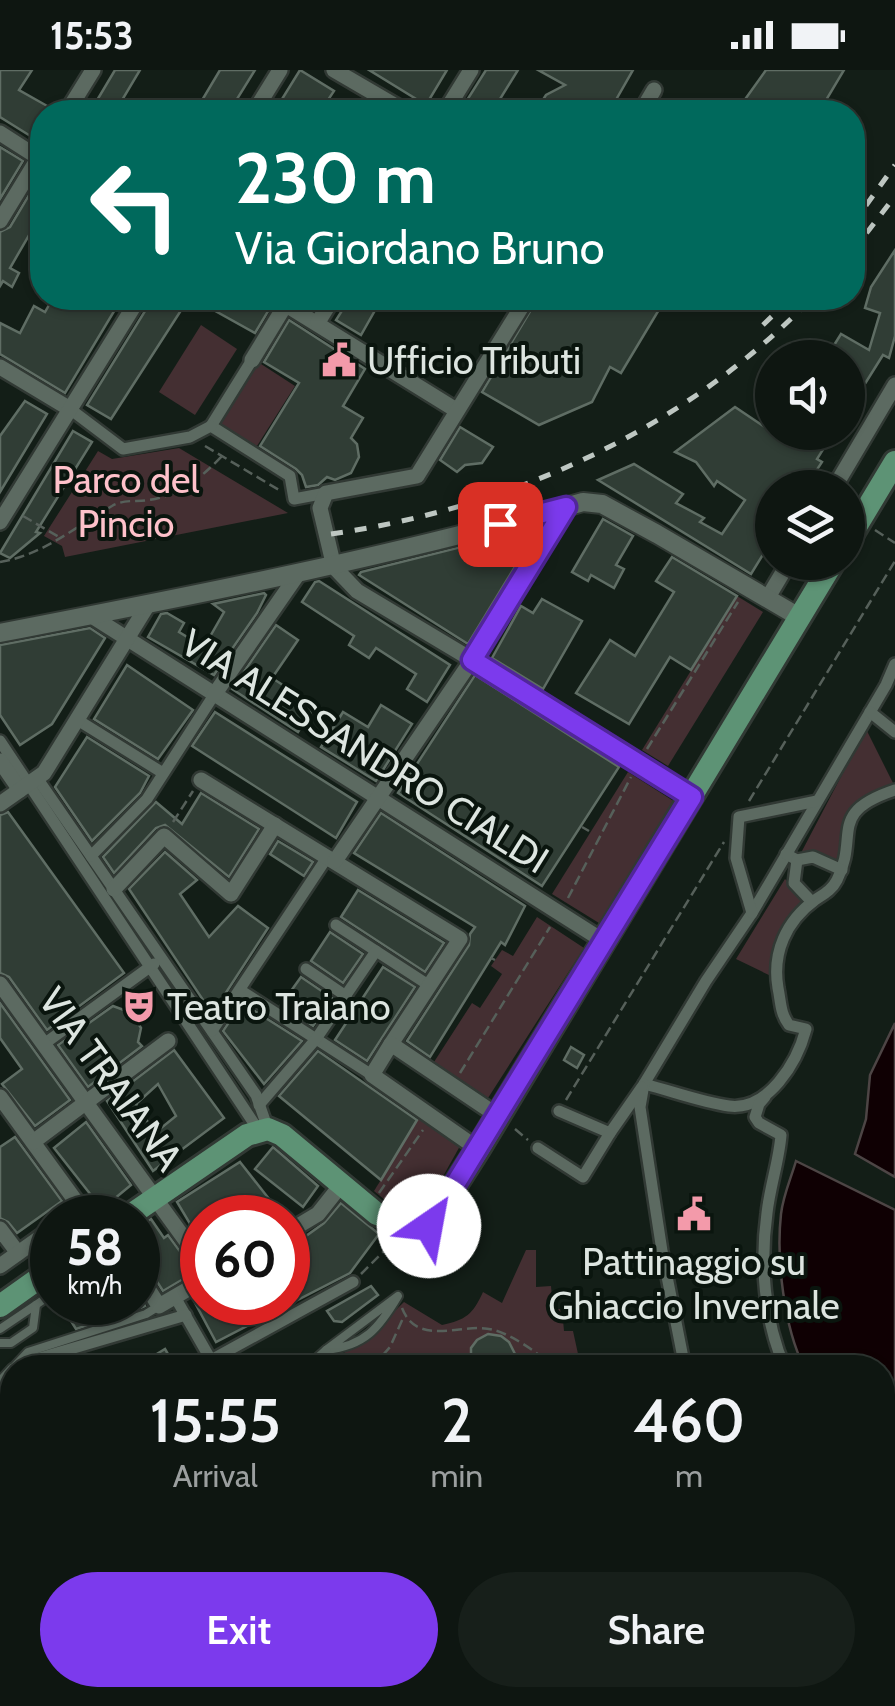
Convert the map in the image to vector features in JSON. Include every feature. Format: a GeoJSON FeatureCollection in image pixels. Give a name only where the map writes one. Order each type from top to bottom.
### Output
{"type":"FeatureCollection","features":[{"type":"Feature","properties":{"kind":"main road"},"geometry":{"type":"LineString","coordinates":[[865,511],[895,462]]}},
{"type":"Feature","properties":{"kind":"main road"},"geometry":{"type":"LineString","coordinates":[[160,1195],[236,1142],[263,1130],[282,1135],[377,1214],[401,1223],[406,1237],[419,1239],[428,1230],[427,1219],[443,1204],[605,942],[822,580]]}},
{"type":"Feature","properties":{"kind":"main road"},"geometry":{"type":"LineString","coordinates":[[0,1306],[30,1284]]}},
{"type":"Feature","properties":{"kind":"street"},"geometry":{"type":"LineString","coordinates":[[74,100],[93,70]]}},
{"type":"Feature","properties":{"kind":"street"},"geometry":{"type":"LineString","coordinates":[[261,100],[280,70]]}},
{"type":"Feature","properties":{"kind":"street"},"geometry":{"type":"LineString","coordinates":[[334,70],[385,100]]}},
{"type":"Feature","properties":{"kind":"street"},"geometry":{"type":"LineString","coordinates":[[452,100],[471,70]]}},
{"type":"Feature","properties":{"kind":"street"},"geometry":{"type":"LineString","coordinates":[[648,100],[654,90]]}},
{"type":"Feature","properties":{"kind":"street"},"geometry":{"type":"LineString","coordinates":[[0,133],[30,151]]}},
{"type":"Feature","properties":{"kind":"street"},"geometry":{"type":"LineString","coordinates":[[0,221],[30,174]]}},
{"type":"Feature","properties":{"kind":"street"},"geometry":{"type":"LineString","coordinates":[[4,515],[132,310]]}},
{"type":"Feature","properties":{"kind":"street"},"geometry":{"type":"LineString","coordinates":[[0,368],[70,409],[123,449],[190,436],[211,426],[252,360],[276,310]]}},
{"type":"Feature","properties":{"kind":"street"},"geometry":{"type":"LineString","coordinates":[[296,310],[456,410]]}},
{"type":"Feature","properties":{"kind":"street"},"geometry":{"type":"LineString","coordinates":[[318,322],[326,310]]}},
{"type":"Feature","properties":{"kind":"street"},"geometry":{"type":"LineString","coordinates":[[211,426],[290,476],[294,499],[416,476],[519,310]]}},
{"type":"Feature","properties":{"kind":"street"},"geometry":{"type":"LineString","coordinates":[[845,470],[895,385]]}},
{"type":"Feature","properties":{"kind":"street"},"geometry":{"type":"LineString","coordinates":[[326,493],[320,508],[334,567],[358,591],[692,797]]}},
{"type":"Feature","properties":{"kind":"street"},"geometry":{"type":"LineString","coordinates":[[0,633],[334,567],[584,502],[602,504],[799,618]]}},
{"type":"Feature","properties":{"kind":"street"},"geometry":{"type":"LineString","coordinates":[[212,1032],[472,660],[566,507]]}},
{"type":"Feature","properties":{"kind":"street"},"geometry":{"type":"LineString","coordinates":[[91,856],[147,799],[298,574]]}},
{"type":"Feature","properties":{"kind":"street"},"geometry":{"type":"LineString","coordinates":[[767,599],[778,580]]}},
{"type":"Feature","properties":{"kind":"street"},"geometry":{"type":"LineString","coordinates":[[0,804],[44,773],[149,603]]}},
{"type":"Feature","properties":{"kind":"street","name":"VIA ALESSANDRO CIALDI"},"geometry":{"type":"LineString","coordinates":[[90,616],[605,942]]}},
{"type":"Feature","properties":{"kind":"street"},"geometry":{"type":"LineString","coordinates":[[538,1148],[583,1177],[706,981],[792,857],[817,801],[895,664]]}},
{"type":"Feature","properties":{"kind":"street"},"geometry":{"type":"LineString","coordinates":[[870,712],[895,732]]}},
{"type":"Feature","properties":{"kind":"street"},"geometry":{"type":"LineString","coordinates":[[76,719],[163,773]]}},
{"type":"Feature","properties":{"kind":"street"},"geometry":{"type":"LineString","coordinates":[[0,741],[189,1026],[263,1130]]}},
{"type":"Feature","properties":{"kind":"street"},"geometry":{"type":"LineString","coordinates":[[0,761],[28,784],[91,856],[260,1105],[263,1130]]}},
{"type":"Feature","properties":{"kind":"street"},"geometry":{"type":"LineString","coordinates":[[201,780],[460,939],[372,1074]]}},
{"type":"Feature","properties":{"kind":"street"},"geometry":{"type":"LineString","coordinates":[[780,1355],[764,1269],[767,1211],[782,1135],[759,1124],[756,1117],[759,1104],[795,1060],[806,1030],[789,1025],[784,1018],[776,966],[784,935],[812,902],[830,891],[842,870],[845,837],[855,814],[865,803],[895,790]]}},
{"type":"Feature","properties":{"kind":"street"},"geometry":{"type":"LineString","coordinates":[[752,913],[736,858],[739,817],[817,801]]}},
{"type":"Feature","properties":{"kind":"street"},"geometry":{"type":"LineString","coordinates":[[114,889],[164,836],[231,894],[275,826]]}},
{"type":"Feature","properties":{"kind":"street"},"geometry":{"type":"LineString","coordinates":[[792,857],[813,858],[842,870]]}},
{"type":"Feature","properties":{"kind":"street"},"geometry":{"type":"LineString","coordinates":[[792,857],[794,883],[812,902]]}},
{"type":"Feature","properties":{"kind":"street"},"geometry":{"type":"LineString","coordinates":[[336,925],[430,986]]}},
{"type":"Feature","properties":{"kind":"street"},"geometry":{"type":"LineString","coordinates":[[260,1105],[316,1039],[376,951]]}},
{"type":"Feature","properties":{"kind":"street"},"geometry":{"type":"LineString","coordinates":[[44,1044],[162,958]]}},
{"type":"Feature","properties":{"kind":"street"},"geometry":{"type":"LineString","coordinates":[[306,969],[346,996]]}},
{"type":"Feature","properties":{"kind":"street","name":"VIA TRAIANA"},"geometry":{"type":"LineString","coordinates":[[0,984],[156,1195]]}},
{"type":"Feature","properties":{"kind":"street"},"geometry":{"type":"LineString","coordinates":[[240,990],[372,1074],[478,1148]]}},
{"type":"Feature","properties":{"kind":"street"},"geometry":{"type":"LineString","coordinates":[[32,1142],[202,1016]]}},
{"type":"Feature","properties":{"kind":"street"},"geometry":{"type":"LineString","coordinates":[[392,1044],[498,1116]]}},
{"type":"Feature","properties":{"kind":"street"},"geometry":{"type":"LineString","coordinates":[[644,1084],[731,1106],[765,1098]]}},
{"type":"Feature","properties":{"kind":"street"},"geometry":{"type":"LineString","coordinates":[[644,1084],[640,1107],[662,1252],[683,1355]]}},
{"type":"Feature","properties":{"kind":"street"},"geometry":{"type":"LineString","coordinates":[[0,1098],[67,1195]]}},
{"type":"Feature","properties":{"kind":"street"},"geometry":{"type":"LineString","coordinates":[[559,1112],[610,1134]]}},
{"type":"Feature","properties":{"kind":"street"},"geometry":{"type":"LineString","coordinates":[[310,1219],[342,1185]]}},
{"type":"Feature","properties":{"kind":"street","name":"VIA TRAIANA"},"geometry":{"type":"LineString","coordinates":[[160,1201],[180,1231]]}},
{"type":"Feature","properties":{"kind":"street"},"geometry":{"type":"LineString","coordinates":[[0,1229],[18,1253]]}},
{"type":"Feature","properties":{"kind":"street"},"geometry":{"type":"LineString","coordinates":[[0,1266],[30,1245]]}},
{"type":"Feature","properties":{"kind":"street"},"geometry":{"type":"LineString","coordinates":[[310,1306],[353,1282]]}},
{"type":"Feature","properties":{"kind":"street"},"geometry":{"type":"LineString","coordinates":[[160,1305],[180,1294]]}},
{"type":"Feature","properties":{"kind":"street"},"geometry":{"type":"LineString","coordinates":[[175,1297],[180,1305]]}},
{"type":"Feature","properties":{"kind":"street"},"geometry":{"type":"LineString","coordinates":[[50,1355],[180,1317]]}},
{"type":"Feature","properties":{"kind":"street"},"geometry":{"type":"LineString","coordinates":[[192,1325],[208,1355]]}},
{"type":"Feature","properties":{"kind":"street"},"geometry":{"type":"LineString","coordinates":[[220,1355],[275,1325]]}},
{"type":"Feature","properties":{"kind":"lane"},"geometry":{"type":"LineString","coordinates":[[320,1355],[326,1350],[398,1296],[382,1324],[350,1348],[326,1350]]}},
{"type":"Feature","properties":{"kind":"lane"},"geometry":{"type":"LineString","coordinates":[[0,1329],[30,1309]]}},
{"type":"Feature","properties":{"kind":"lane"},"geometry":{"type":"LineString","coordinates":[[0,1343],[11,1343],[33,1325]]}},
{"type":"Feature","properties":{"kind":"lane"},"geometry":{"type":"LineString","coordinates":[[25,1355],[112,1325]]}},
{"type":"Feature","properties":{"kind":"path"},"geometry":{"type":"LineString","coordinates":[[190,436],[294,499]]}},
{"type":"Feature","properties":{"kind":"path"},"geometry":{"type":"LineString","coordinates":[[0,562],[22,557],[62,538],[126,500],[162,498],[178,491],[197,481],[222,456]]}},
{"type":"Feature","properties":{"kind":"path"},"geometry":{"type":"LineString","coordinates":[[4,515],[62,538]]}},
{"type":"Feature","properties":{"kind":"path"},"geometry":{"type":"LineString","coordinates":[[865,534],[895,543]]}},
{"type":"Feature","properties":{"kind":"path"},"geometry":{"type":"LineString","coordinates":[[559,1112],[895,561]]}},
{"type":"Feature","properties":{"kind":"path"},"geometry":{"type":"LineString","coordinates":[[452,1086],[560,912],[639,762],[749,588]]}},
{"type":"Feature","properties":{"kind":"path"},"geometry":{"type":"LineString","coordinates":[[164,836],[201,780]]}},
{"type":"Feature","properties":{"kind":"path"},"geometry":{"type":"LineString","coordinates":[[582,827],[589,831]]}},
{"type":"Feature","properties":{"kind":"path"},"geometry":{"type":"LineString","coordinates":[[498,1116],[538,1148]]}},
{"type":"Feature","properties":{"kind":"path"},"geometry":{"type":"LineString","coordinates":[[378,1195],[432,1117]]}},
{"type":"Feature","properties":{"kind":"path"},"geometry":{"type":"LineString","coordinates":[[353,1282],[386,1248]]}},
{"type":"Feature","properties":{"kind":"path"},"geometry":{"type":"LineString","coordinates":[[383,1355],[404,1313],[426,1330],[441,1333],[473,1327],[494,1330],[533,1355]]}},
{"type":"Feature","properties":{"kind":"green space"},"geometry":{"type":"Polygon","coordinates":[[[201,325],[237,349],[195,415],[159,392],[201,325]]]}},
{"type":"Feature","properties":{"kind":"green space"},"geometry":{"type":"Polygon","coordinates":[[[258,362],[295,386],[257,446],[220,424],[258,362]]]}},
{"type":"Feature","properties":{"kind":"green space","name":"Parco del Pincio"},"geometry":{"type":"Polygon","coordinates":[[[179,448],[288,513],[65,557],[62,546],[44,536],[98,451],[112,459],[179,448]]]}},
{"type":"Feature","properties":{"kind":"green space"},"geometry":{"type":"Polygon","coordinates":[[[737,596],[763,612],[668,766],[642,750],[737,596]]]}},
{"type":"Feature","properties":{"kind":"green space"},"geometry":{"type":"Polygon","coordinates":[[[866,729],[895,787],[867,798],[851,813],[842,834],[838,863],[802,851],[866,729]]]}},
{"type":"Feature","properties":{"kind":"green space"},"geometry":{"type":"Polygon","coordinates":[[[628,772],[675,802],[599,923],[552,894],[628,772]]]}},
{"type":"Feature","properties":{"kind":"green space"},"geometry":{"type":"Polygon","coordinates":[[[785,879],[807,901],[781,934],[771,976],[736,959],[785,879]]]}},
{"type":"Feature","properties":{"kind":"green space"},"geometry":{"type":"Polygon","coordinates":[[[537,917],[584,948],[488,1098],[434,1062],[472,1003],[480,1008],[502,974],[491,966],[502,950],[513,956],[537,917]]]}},
{"type":"Feature","properties":{"kind":"green space"},"geometry":{"type":"Polygon","coordinates":[[[419,1118],[460,1146],[436,1189],[427,1195],[385,1200],[374,1191],[419,1118]]]}},
{"type":"Feature","properties":{"kind":"green space"},"geometry":{"type":"Polygon","coordinates":[[[526,1250],[536,1250],[536,1287],[551,1286],[553,1309],[562,1309],[564,1331],[573,1331],[578,1355],[341,1355],[404,1302],[442,1325],[468,1315],[483,1292],[502,1303],[526,1250]]]}},
{"type":"Feature","properties":{"kind":"shaded area"},"geometry":{"type":"Polygon","coordinates":[[[895,1023],[895,1177],[855,1154],[866,1119],[870,1075],[895,1023]]]}},
{"type":"Feature","properties":{"kind":"shaded area"},"geometry":{"type":"Polygon","coordinates":[[[796,1161],[895,1210],[895,1355],[799,1355],[783,1292],[783,1201],[796,1161]]]}},
{"type":"Feature","properties":{"kind":"building"},"geometry":{"type":"Polygon","coordinates":[[[0,70],[32,70],[19,90],[37,100],[30,100],[30,136],[0,117],[0,70]]]}},
{"type":"Feature","properties":{"kind":"building"},"geometry":{"type":"Polygon","coordinates":[[[115,70],[140,70],[122,100],[97,100],[115,70]]]}},
{"type":"Feature","properties":{"kind":"building"},"geometry":{"type":"Polygon","coordinates":[[[220,70],[255,70],[236,100],[202,100],[220,70]]]}},
{"type":"Feature","properties":{"kind":"building"},"geometry":{"type":"Polygon","coordinates":[[[300,70],[334,91],[328,100],[281,100],[300,70]]]}},
{"type":"Feature","properties":{"kind":"building"},"geometry":{"type":"Polygon","coordinates":[[[369,70],[447,70],[429,100],[418,100],[369,70]]]}},
{"type":"Feature","properties":{"kind":"building"},"geometry":{"type":"Polygon","coordinates":[[[486,70],[518,70],[499,100],[467,100],[486,70]]]}},
{"type":"Feature","properties":{"kind":"building"},"geometry":{"type":"Polygon","coordinates":[[[538,70],[633,70],[616,100],[543,100],[565,85],[538,70]]]}},
{"type":"Feature","properties":{"kind":"building"},"geometry":{"type":"Polygon","coordinates":[[[766,70],[844,70],[826,100],[745,100],[766,70]]]}},
{"type":"Feature","properties":{"kind":"building"},"geometry":{"type":"Polygon","coordinates":[[[0,147],[23,161],[0,199],[0,147]]]}},
{"type":"Feature","properties":{"kind":"building"},"geometry":{"type":"Polygon","coordinates":[[[30,193],[30,233],[10,268],[19,273],[12,287],[3,281],[0,286],[0,232],[10,227],[30,193]]]}},
{"type":"Feature","properties":{"kind":"building"},"geometry":{"type":"Polygon","coordinates":[[[895,250],[895,336],[889,358],[883,355],[865,384],[865,348],[869,350],[880,313],[865,308],[871,287],[895,250]]]}},
{"type":"Feature","properties":{"kind":"building"},"geometry":{"type":"Polygon","coordinates":[[[32,310],[115,310],[65,393],[0,354],[0,323],[20,333],[32,310]]]}},
{"type":"Feature","properties":{"kind":"building"},"geometry":{"type":"Polygon","coordinates":[[[146,310],[181,310],[111,419],[87,405],[146,310]]]}},
{"type":"Feature","properties":{"kind":"building"},"geometry":{"type":"Polygon","coordinates":[[[214,310],[269,310],[255,333],[214,310]]]}},
{"type":"Feature","properties":{"kind":"building"},"geometry":{"type":"Polygon","coordinates":[[[342,310],[375,310],[361,335],[336,320],[342,310]]]}},
{"type":"Feature","properties":{"kind":"building"},"geometry":{"type":"Polygon","coordinates":[[[531,310],[659,310],[621,373],[610,367],[592,402],[539,425],[482,392],[531,310]]]}},
{"type":"Feature","properties":{"kind":"building"},"geometry":{"type":"Polygon","coordinates":[[[289,320],[365,369],[343,406],[363,418],[351,438],[357,444],[359,457],[351,473],[335,480],[327,477],[318,485],[306,487],[296,469],[260,446],[299,383],[264,362],[289,320]]]}},
{"type":"Feature","properties":{"kind":"building"},"geometry":{"type":"Polygon","coordinates":[[[25,401],[47,414],[0,492],[0,436],[25,401]]]}},
{"type":"Feature","properties":{"kind":"building"},"geometry":{"type":"Polygon","coordinates":[[[735,407],[755,421],[755,450],[823,450],[817,470],[755,470],[755,568],[751,574],[598,480],[634,464],[683,494],[676,503],[704,518],[700,522],[722,534],[745,500],[717,481],[714,486],[696,462],[675,452],[735,407]]]}},
{"type":"Feature","properties":{"kind":"building"},"geometry":{"type":"Polygon","coordinates":[[[460,427],[493,447],[482,463],[465,465],[457,472],[440,460],[460,427]]]}},
{"type":"Feature","properties":{"kind":"building"},"geometry":{"type":"Polygon","coordinates":[[[73,431],[92,442],[36,532],[40,533],[10,558],[0,553],[73,431]]]}},
{"type":"Feature","properties":{"kind":"building"},"geometry":{"type":"Polygon","coordinates":[[[603,519],[633,536],[616,565],[624,569],[614,588],[591,575],[588,581],[572,572],[603,519]]]}},
{"type":"Feature","properties":{"kind":"building"},"geometry":{"type":"Polygon","coordinates":[[[539,527],[468,644],[359,575],[501,537],[515,545],[528,530],[539,527]]]}},
{"type":"Feature","properties":{"kind":"building"},"geometry":{"type":"Polygon","coordinates":[[[672,557],[737,596],[691,670],[670,657],[629,724],[576,693],[610,640],[635,656],[674,592],[656,581],[672,557]]]}},
{"type":"Feature","properties":{"kind":"building"},"geometry":{"type":"Polygon","coordinates":[[[319,581],[450,665],[427,702],[407,689],[416,674],[376,648],[369,658],[349,645],[354,636],[302,602],[319,581]]]}},
{"type":"Feature","properties":{"kind":"building"},"geometry":{"type":"Polygon","coordinates":[[[264,593],[257,613],[214,675],[148,637],[161,614],[167,613],[184,623],[179,632],[204,647],[224,612],[213,604],[264,593]]]}},
{"type":"Feature","properties":{"kind":"building"},"geometry":{"type":"Polygon","coordinates":[[[542,599],[582,621],[543,689],[492,658],[521,606],[533,613],[542,599]]]}},
{"type":"Feature","properties":{"kind":"building"},"geometry":{"type":"Polygon","coordinates":[[[276,625],[298,640],[272,678],[315,706],[298,732],[232,689],[276,625]]]}},
{"type":"Feature","properties":{"kind":"building"},"geometry":{"type":"Polygon","coordinates":[[[90,628],[105,638],[52,724],[20,745],[0,715],[0,645],[90,628]]]}},
{"type":"Feature","properties":{"kind":"building"},"geometry":{"type":"Polygon","coordinates":[[[127,665],[193,710],[158,759],[94,719],[127,665]]]}},
{"type":"Feature","properties":{"kind":"building"},"geometry":{"type":"Polygon","coordinates":[[[475,675],[619,767],[542,886],[398,793],[475,675]]]}},
{"type":"Feature","properties":{"kind":"building"},"geometry":{"type":"Polygon","coordinates":[[[381,705],[412,724],[376,781],[321,747],[343,712],[368,727],[381,705]]]}},
{"type":"Feature","properties":{"kind":"building"},"geometry":{"type":"Polygon","coordinates":[[[215,712],[357,802],[336,838],[192,746],[215,712]]]}},
{"type":"Feature","properties":{"kind":"building"},"geometry":{"type":"Polygon","coordinates":[[[87,737],[149,776],[140,793],[92,841],[55,787],[87,737]]]}},
{"type":"Feature","properties":{"kind":"building"},"geometry":{"type":"Polygon","coordinates":[[[201,793],[259,829],[229,877],[165,825],[156,828],[114,873],[103,857],[156,802],[182,824],[201,793]]]}},
{"type":"Feature","properties":{"kind":"building"},"geometry":{"type":"Polygon","coordinates":[[[8,812],[124,973],[47,1030],[9,977],[0,973],[0,815],[8,812]]]}},
{"type":"Feature","properties":{"kind":"building"},"geometry":{"type":"Polygon","coordinates":[[[381,813],[525,906],[505,945],[501,942],[430,1057],[407,1041],[469,945],[475,927],[354,853],[381,813]]]}},
{"type":"Feature","properties":{"kind":"building"},"geometry":{"type":"Polygon","coordinates":[[[278,841],[313,862],[304,876],[270,854],[278,841]]]}},
{"type":"Feature","properties":{"kind":"building"},"geometry":{"type":"Polygon","coordinates":[[[165,852],[197,880],[180,894],[209,937],[238,906],[268,928],[216,1008],[209,1009],[129,889],[165,852]]]}},
{"type":"Feature","properties":{"kind":"building"},"geometry":{"type":"Polygon","coordinates":[[[358,890],[444,943],[425,972],[341,917],[358,890]]]}},
{"type":"Feature","properties":{"kind":"building"},"geometry":{"type":"Polygon","coordinates":[[[330,932],[363,954],[343,983],[311,961],[330,932]]]}},
{"type":"Feature","properties":{"kind":"building"},"geometry":{"type":"Polygon","coordinates":[[[383,967],[415,987],[367,1061],[335,1040],[383,967]]]}},
{"type":"Feature","properties":{"kind":"building"},"geometry":{"type":"Polygon","coordinates":[[[301,977],[332,998],[313,1026],[281,1005],[301,977]]]}},
{"type":"Feature","properties":{"kind":"building"},"geometry":{"type":"Polygon","coordinates":[[[0,1003],[70,1100],[35,1126],[2,1084],[22,1069],[0,1038],[0,1003]]]}},
{"type":"Feature","properties":{"kind":"building"},"geometry":{"type":"Polygon","coordinates":[[[242,1003],[302,1041],[264,1084],[223,1031],[242,1003]]]}},
{"type":"Feature","properties":{"kind":"building"},"geometry":{"type":"Polygon","coordinates":[[[113,1006],[132,1013],[141,1028],[138,1042],[142,1046],[88,1087],[58,1045],[113,1006]]]}},
{"type":"Feature","properties":{"kind":"building"},"geometry":{"type":"Polygon","coordinates":[[[571,1047],[584,1055],[577,1068],[564,1060],[571,1047]]]}},
{"type":"Feature","properties":{"kind":"building"},"geometry":{"type":"Polygon","coordinates":[[[174,1050],[224,1118],[153,1171],[107,1101],[174,1050]],[[158,1084],[136,1104],[155,1133],[176,1116],[158,1084]]]}},
{"type":"Feature","properties":{"kind":"building"},"geometry":{"type":"Polygon","coordinates":[[[318,1051],[417,1120],[381,1180],[279,1096],[318,1051]]]}},
{"type":"Feature","properties":{"kind":"building"},"geometry":{"type":"Polygon","coordinates":[[[86,1122],[131,1185],[119,1195],[91,1195],[54,1148],[86,1122]]]}},
{"type":"Feature","properties":{"kind":"building"},"geometry":{"type":"Polygon","coordinates":[[[15,1137],[58,1195],[30,1195],[30,1224],[17,1233],[0,1218],[0,1147],[15,1137]]]}},
{"type":"Feature","properties":{"kind":"building"},"geometry":{"type":"Polygon","coordinates":[[[273,1147],[318,1186],[310,1197],[288,1195],[255,1169],[273,1147]]]}},
{"type":"Feature","properties":{"kind":"building"},"geometry":{"type":"Polygon","coordinates":[[[240,1162],[266,1195],[188,1195],[240,1162]]]}},
{"type":"Feature","properties":{"kind":"building"},"geometry":{"type":"Polygon","coordinates":[[[341,1203],[379,1234],[350,1273],[310,1294],[310,1233],[341,1203]]]}},
{"type":"Feature","properties":{"kind":"building"},"geometry":{"type":"Polygon","coordinates":[[[160,1232],[164,1238],[168,1235],[180,1251],[180,1281],[163,1291],[160,1232]]]}},
{"type":"Feature","properties":{"kind":"building"},"geometry":{"type":"Polygon","coordinates":[[[371,1286],[378,1295],[342,1322],[334,1321],[327,1311],[371,1286]]]}},
{"type":"Feature","properties":{"kind":"building"},"geometry":{"type":"Polygon","coordinates":[[[207,1325],[249,1325],[216,1342],[207,1325]]]}},
{"type":"Feature","properties":{"kind":"building"},"geometry":{"type":"Polygon","coordinates":[[[488,1334],[501,1336],[515,1355],[471,1355],[477,1340],[488,1334]]]}},
{"type":"Feature","properties":{"kind":"railway"},"geometry":{"type":"LineString","coordinates":[[865,207],[895,165]]}},
{"type":"Feature","properties":{"kind":"railway"},"geometry":{"type":"LineString","coordinates":[[865,235],[895,196]]}},
{"type":"Feature","properties":{"kind":"railway"},"geometry":{"type":"LineString","coordinates":[[763,325],[779,310]]}},
{"type":"Feature","properties":{"kind":"railway"},"geometry":{"type":"LineString","coordinates":[[331,534],[465,505],[591,456],[708,387],[799,310]]}},
{"type":"Feature","properties":{"kind":"place","name":"Ufficio Tributi"},"geometry":{"type":"Point","coordinates":[339,360]}},
{"type":"Feature","properties":{"kind":"place","name":"Teatro Traiano"},"geometry":{"type":"Point","coordinates":[139,1006]}},
{"type":"Feature","properties":{"kind":"place","name":"Pattinaggio su Ghiaccio Invernale"},"geometry":{"type":"Point","coordinates":[694,1214]}},
{"type":"Feature","properties":{"kind":"route"},"geometry":{"type":"LineString","coordinates":[[429,1226],[427,1219],[443,1204],[692,797],[472,660],[566,507],[500,524]]}}]}
